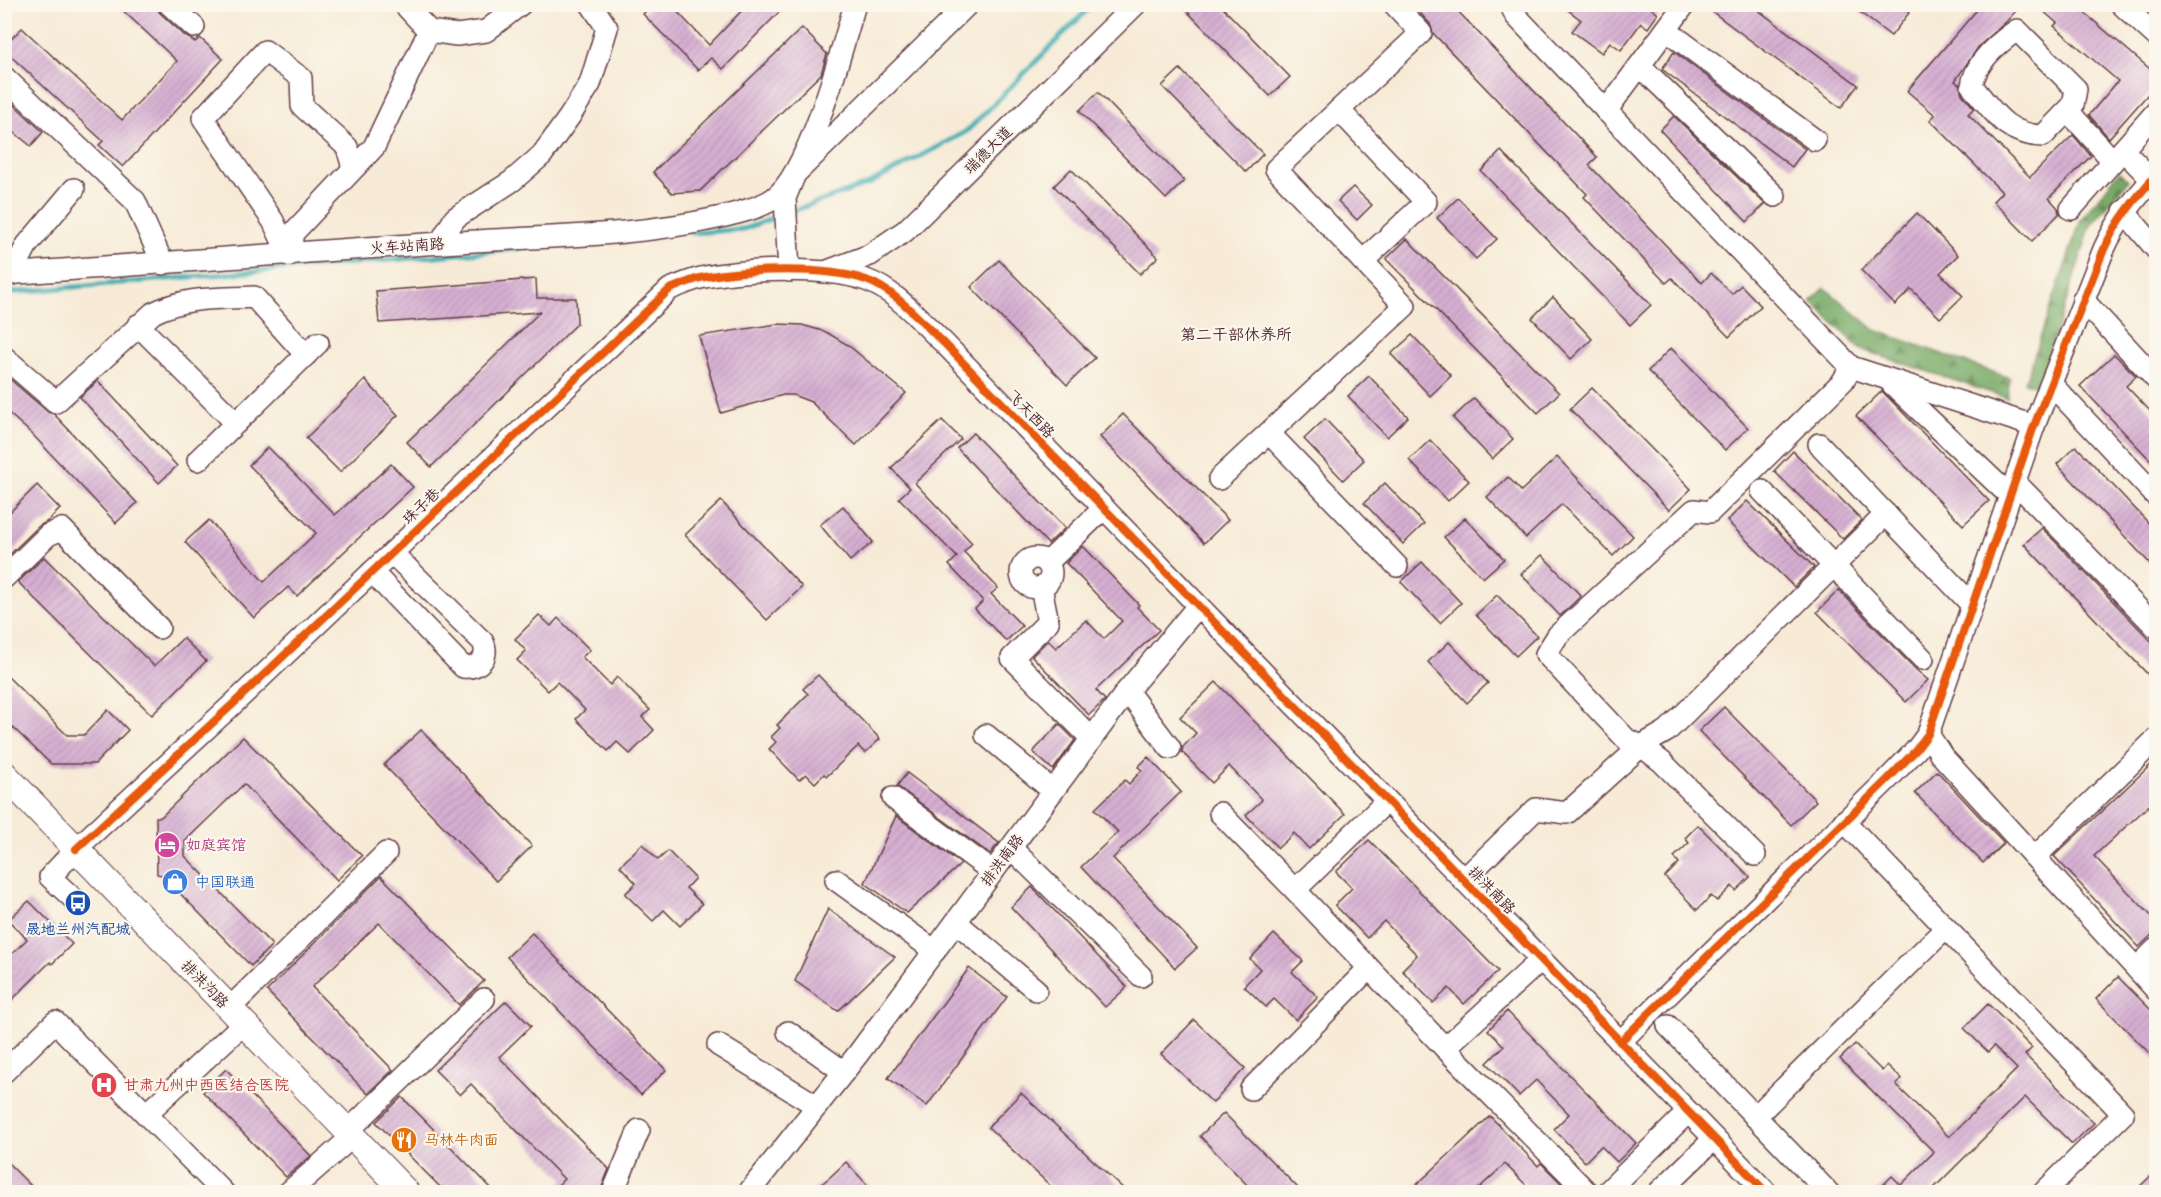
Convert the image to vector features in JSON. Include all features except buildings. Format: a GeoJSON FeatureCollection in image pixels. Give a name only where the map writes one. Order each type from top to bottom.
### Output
{"type":"FeatureCollection","features":[{"type":"Feature","properties":{"kind":"main road","name":"排洪沟路"},"geometry":{"type":"LineString","coordinates":[[4,774],[406,1192]]}},
{"type":"Feature","properties":{"kind":"street"},"geometry":{"type":"LineString","coordinates":[[169,4],[194,27]]}},
{"type":"Feature","properties":{"kind":"street"},"geometry":{"type":"LineString","coordinates":[[404,4],[429,31],[457,35],[486,31],[521,4]]}},
{"type":"Feature","properties":{"kind":"street"},"geometry":{"type":"LineString","coordinates":[[440,243],[455,218],[512,181],[542,154],[570,116],[590,84],[607,28],[591,4]]}},
{"type":"Feature","properties":{"kind":"street"},"geometry":{"type":"LineString","coordinates":[[789,271],[785,198],[828,94],[855,4]]}},
{"type":"Feature","properties":{"kind":"street"},"geometry":{"type":"LineString","coordinates":[[795,174],[968,4]]}},
{"type":"Feature","properties":{"kind":"street","name":"瑞德大道"},"geometry":{"type":"LineString","coordinates":[[825,272],[870,255],[905,231],[1136,4]]}},
{"type":"Feature","properties":{"kind":"street"},"geometry":{"type":"LineString","coordinates":[[1220,479],[1405,306],[1276,169],[1421,33],[1394,4]]}},
{"type":"Feature","properties":{"kind":"street"},"geometry":{"type":"LineString","coordinates":[[1510,4],[1516,16],[1851,368],[2034,426]]}},
{"type":"Feature","properties":{"kind":"street"},"geometry":{"type":"LineString","coordinates":[[1606,111],[1685,4]]}},
{"type":"Feature","properties":{"kind":"street"},"geometry":{"type":"LineString","coordinates":[[2121,4],[2157,36]]}},
{"type":"Feature","properties":{"kind":"street"},"geometry":{"type":"LineString","coordinates":[[1666,30],[1815,140]]}},
{"type":"Feature","properties":{"kind":"street"},"geometry":{"type":"LineString","coordinates":[[2017,30],[2076,89],[2073,105],[2068,111],[2043,136],[2026,136],[2007,126],[1972,86],[1973,74],[1998,43],[2017,30]]}},
{"type":"Feature","properties":{"kind":"street"},"geometry":{"type":"LineString","coordinates":[[289,255],[293,233],[374,147],[429,31]]}},
{"type":"Feature","properties":{"kind":"street"},"geometry":{"type":"LineString","coordinates":[[289,255],[273,221],[203,118],[265,51],[301,78],[302,106],[347,147],[353,168]]}},
{"type":"Feature","properties":{"kind":"street"},"geometry":{"type":"LineString","coordinates":[[1640,66],[1775,196]]}},
{"type":"Feature","properties":{"kind":"street"},"geometry":{"type":"LineString","coordinates":[[4,77],[135,201],[163,264]]}},
{"type":"Feature","properties":{"kind":"street"},"geometry":{"type":"LineString","coordinates":[[1339,110],[1426,202],[1363,261]]}},
{"type":"Feature","properties":{"kind":"street"},"geometry":{"type":"LineString","coordinates":[[1620,1042],[1909,757],[1928,734],[2034,426],[2083,300],[2112,230],[2124,211],[2154,178],[2118,155],[2068,111]]}},
{"type":"Feature","properties":{"kind":"street"},"geometry":{"type":"LineString","coordinates":[[2072,209],[2157,112]]}},
{"type":"Feature","properties":{"kind":"street","name":"火车站南路"},"geometry":{"type":"LineString","coordinates":[[8,274],[440,243],[635,232],[693,223],[740,212],[773,199],[795,174]]}},
{"type":"Feature","properties":{"kind":"street"},"geometry":{"type":"LineString","coordinates":[[8,274],[27,245],[74,189]]}},
{"type":"Feature","properties":{"kind":"street"},"geometry":{"type":"LineString","coordinates":[[2124,211],[2157,249]]}},
{"type":"Feature","properties":{"kind":"street","name":"珠子巷"},"geometry":{"type":"LineString","coordinates":[[78,903],[50,877],[76,849],[670,289],[703,277],[789,271],[825,272]]}},
{"type":"Feature","properties":{"kind":"street","name":"飞天西路"},"geometry":{"type":"LineString","coordinates":[[825,272],[866,280],[891,294],[944,344],[1198,606]]}},
{"type":"Feature","properties":{"kind":"street"},"geometry":{"type":"LineString","coordinates":[[4,357],[56,402],[153,313],[171,304],[190,300],[254,297],[312,349],[198,460]]}},
{"type":"Feature","properties":{"kind":"street"},"geometry":{"type":"LineString","coordinates":[[2083,300],[2157,379]]}},
{"type":"Feature","properties":{"kind":"street"},"geometry":{"type":"LineString","coordinates":[[138,325],[236,423]]}},
{"type":"Feature","properties":{"kind":"street"},"geometry":{"type":"LineString","coordinates":[[1755,855],[1662,762],[1641,746],[1627,740],[1546,654],[1558,635],[1694,510],[1710,512],[1843,381],[1851,368]]}},
{"type":"Feature","properties":{"kind":"street"},"geometry":{"type":"LineString","coordinates":[[1887,379],[2012,489],[2157,627]]}},
{"type":"Feature","properties":{"kind":"street"},"geometry":{"type":"LineString","coordinates":[[2051,384],[2157,496]]}},
{"type":"Feature","properties":{"kind":"street"},"geometry":{"type":"LineString","coordinates":[[1269,433],[1397,566]]}},
{"type":"Feature","properties":{"kind":"street"},"geometry":{"type":"LineString","coordinates":[[1819,444],[1972,605]]}},
{"type":"Feature","properties":{"kind":"street"},"geometry":{"type":"LineString","coordinates":[[1762,492],[1923,659]]}},
{"type":"Feature","properties":{"kind":"street"},"geometry":{"type":"LineString","coordinates":[[1092,739],[1012,658],[1048,622],[1041,587],[1029,587],[1024,583],[1020,572],[1025,562],[1030,558],[1047,562],[1104,508]]}},
{"type":"Feature","properties":{"kind":"street"},"geometry":{"type":"LineString","coordinates":[[1463,880],[1536,809],[1567,813],[1641,746],[1667,730],[1886,514]]}},
{"type":"Feature","properties":{"kind":"street"},"geometry":{"type":"LineString","coordinates":[[4,578],[48,535],[62,529],[159,628]]}},
{"type":"Feature","properties":{"kind":"street"},"geometry":{"type":"LineString","coordinates":[[372,572],[463,667],[476,666],[481,663],[486,653],[483,642],[392,553]]}},
{"type":"Feature","properties":{"kind":"street","name":"排洪南路"},"geometry":{"type":"LineString","coordinates":[[749,1192],[844,1072],[1127,692],[1198,606],[1766,1192]]}},
{"type":"Feature","properties":{"kind":"street"},"geometry":{"type":"LineString","coordinates":[[1127,692],[1170,748]]}},
{"type":"Feature","properties":{"kind":"street"},"geometry":{"type":"LineString","coordinates":[[1928,734],[1942,756],[2157,990]]}},
{"type":"Feature","properties":{"kind":"street"},"geometry":{"type":"LineString","coordinates":[[986,735],[1053,791]]}},
{"type":"Feature","properties":{"kind":"street"},"geometry":{"type":"LineString","coordinates":[[2035,857],[2157,739]]}},
{"type":"Feature","properties":{"kind":"street"},"geometry":{"type":"LineString","coordinates":[[893,798],[993,872]]}},
{"type":"Feature","properties":{"kind":"street"},"geometry":{"type":"LineString","coordinates":[[1295,890],[1387,801]]}},
{"type":"Feature","properties":{"kind":"street"},"geometry":{"type":"LineString","coordinates":[[1220,813],[1445,1048],[1587,1192]]}},
{"type":"Feature","properties":{"kind":"street"},"geometry":{"type":"LineString","coordinates":[[1844,821],[2123,1114],[2043,1192]]}},
{"type":"Feature","properties":{"kind":"street"},"geometry":{"type":"LineString","coordinates":[[1011,848],[1141,976]]}},
{"type":"Feature","properties":{"kind":"street"},"geometry":{"type":"LineString","coordinates":[[146,1114],[386,853]]}},
{"type":"Feature","properties":{"kind":"street"},"geometry":{"type":"LineString","coordinates":[[836,880],[935,951]]}},
{"type":"Feature","properties":{"kind":"street"},"geometry":{"type":"LineString","coordinates":[[956,922],[1036,990]]}},
{"type":"Feature","properties":{"kind":"street"},"geometry":{"type":"LineString","coordinates":[[1755,1117],[1946,928]]}},
{"type":"Feature","properties":{"kind":"street"},"geometry":{"type":"LineString","coordinates":[[2137,968],[2157,949]]}},
{"type":"Feature","properties":{"kind":"street"},"geometry":{"type":"LineString","coordinates":[[1445,1048],[1541,960]]}},
{"type":"Feature","properties":{"kind":"street"},"geometry":{"type":"LineString","coordinates":[[1251,1089],[1369,968]]}},
{"type":"Feature","properties":{"kind":"street"},"geometry":{"type":"LineString","coordinates":[[289,1192],[350,1135],[484,999]]}},
{"type":"Feature","properties":{"kind":"street"},"geometry":{"type":"LineString","coordinates":[[4,1072],[56,1022],[223,1192]]}},
{"type":"Feature","properties":{"kind":"street"},"geometry":{"type":"LineString","coordinates":[[1668,1026],[1828,1192]]}},
{"type":"Feature","properties":{"kind":"street"},"geometry":{"type":"LineString","coordinates":[[788,1032],[844,1072]]}},
{"type":"Feature","properties":{"kind":"street"},"geometry":{"type":"LineString","coordinates":[[718,1045],[817,1106]]}},
{"type":"Feature","properties":{"kind":"street"},"geometry":{"type":"LineString","coordinates":[[1607,1192],[1688,1112]]}},
{"type":"Feature","properties":{"kind":"street"},"geometry":{"type":"LineString","coordinates":[[613,1192],[639,1130]]}},
{"type":"Feature","properties":{"kind":"street"},"geometry":{"type":"LineString","coordinates":[[1659,1192],[1714,1139]]}},
{"type":"Feature","properties":{"kind":"green space"},"geometry":{"type":"Polygon","coordinates":[[[2119,172],[2129,180],[2091,225],[2039,386],[2025,382],[2081,219],[2119,172]]]}},
{"type":"Feature","properties":{"kind":"green space"},"geometry":{"type":"Polygon","coordinates":[[[1825,288],[1875,330],[2010,378],[2007,398],[1860,349],[1811,301],[1825,288]]]}},
{"type":"Feature","properties":{"kind":"waterway"},"geometry":{"type":"LineString","coordinates":[[790,212],[869,184],[967,131],[1093,4]]}},
{"type":"Feature","properties":{"kind":"waterway"},"geometry":{"type":"LineString","coordinates":[[691,233],[744,229],[781,215]]}},
{"type":"Feature","properties":{"kind":"waterway"},"geometry":{"type":"LineString","coordinates":[[4,293],[517,249]]}},
{"type":"Feature","properties":{"kind":"cycle path"},"geometry":{"type":"LineString","coordinates":[[1620,1042],[1889,778],[1928,734],[2034,426],[2104,249],[2121,219],[2156,175]]}},
{"type":"Feature","properties":{"kind":"cycle path"},"geometry":{"type":"LineString","coordinates":[[76,849],[233,704],[670,289],[701,278],[722,274],[786,270],[830,272],[866,280],[877,285],[898,299],[944,343],[1766,1192]]}},
{"type":"Feature","properties":{"kind":"place","name":"如庭宾馆"},"geometry":{"type":"Point","coordinates":[167,845]}},
{"type":"Feature","properties":{"kind":"place","name":"中国联通"},"geometry":{"type":"Point","coordinates":[175,882]}},
{"type":"Feature","properties":{"kind":"place","name":"晟地兰州汽配城"},"geometry":{"type":"Point","coordinates":[78,903]}},
{"type":"Feature","properties":{"kind":"place","name":"甘肃九州中西医结合医院"},"geometry":{"type":"Point","coordinates":[104,1085]}},
{"type":"Feature","properties":{"kind":"place","name":"马林牛肉面"},"geometry":{"type":"Point","coordinates":[404,1140]}},
{"type":"Feature","properties":{"kind":"district","name":"第二干部休养所"},"geometry":{"type":"Point","coordinates":[1236,334]}}]}
